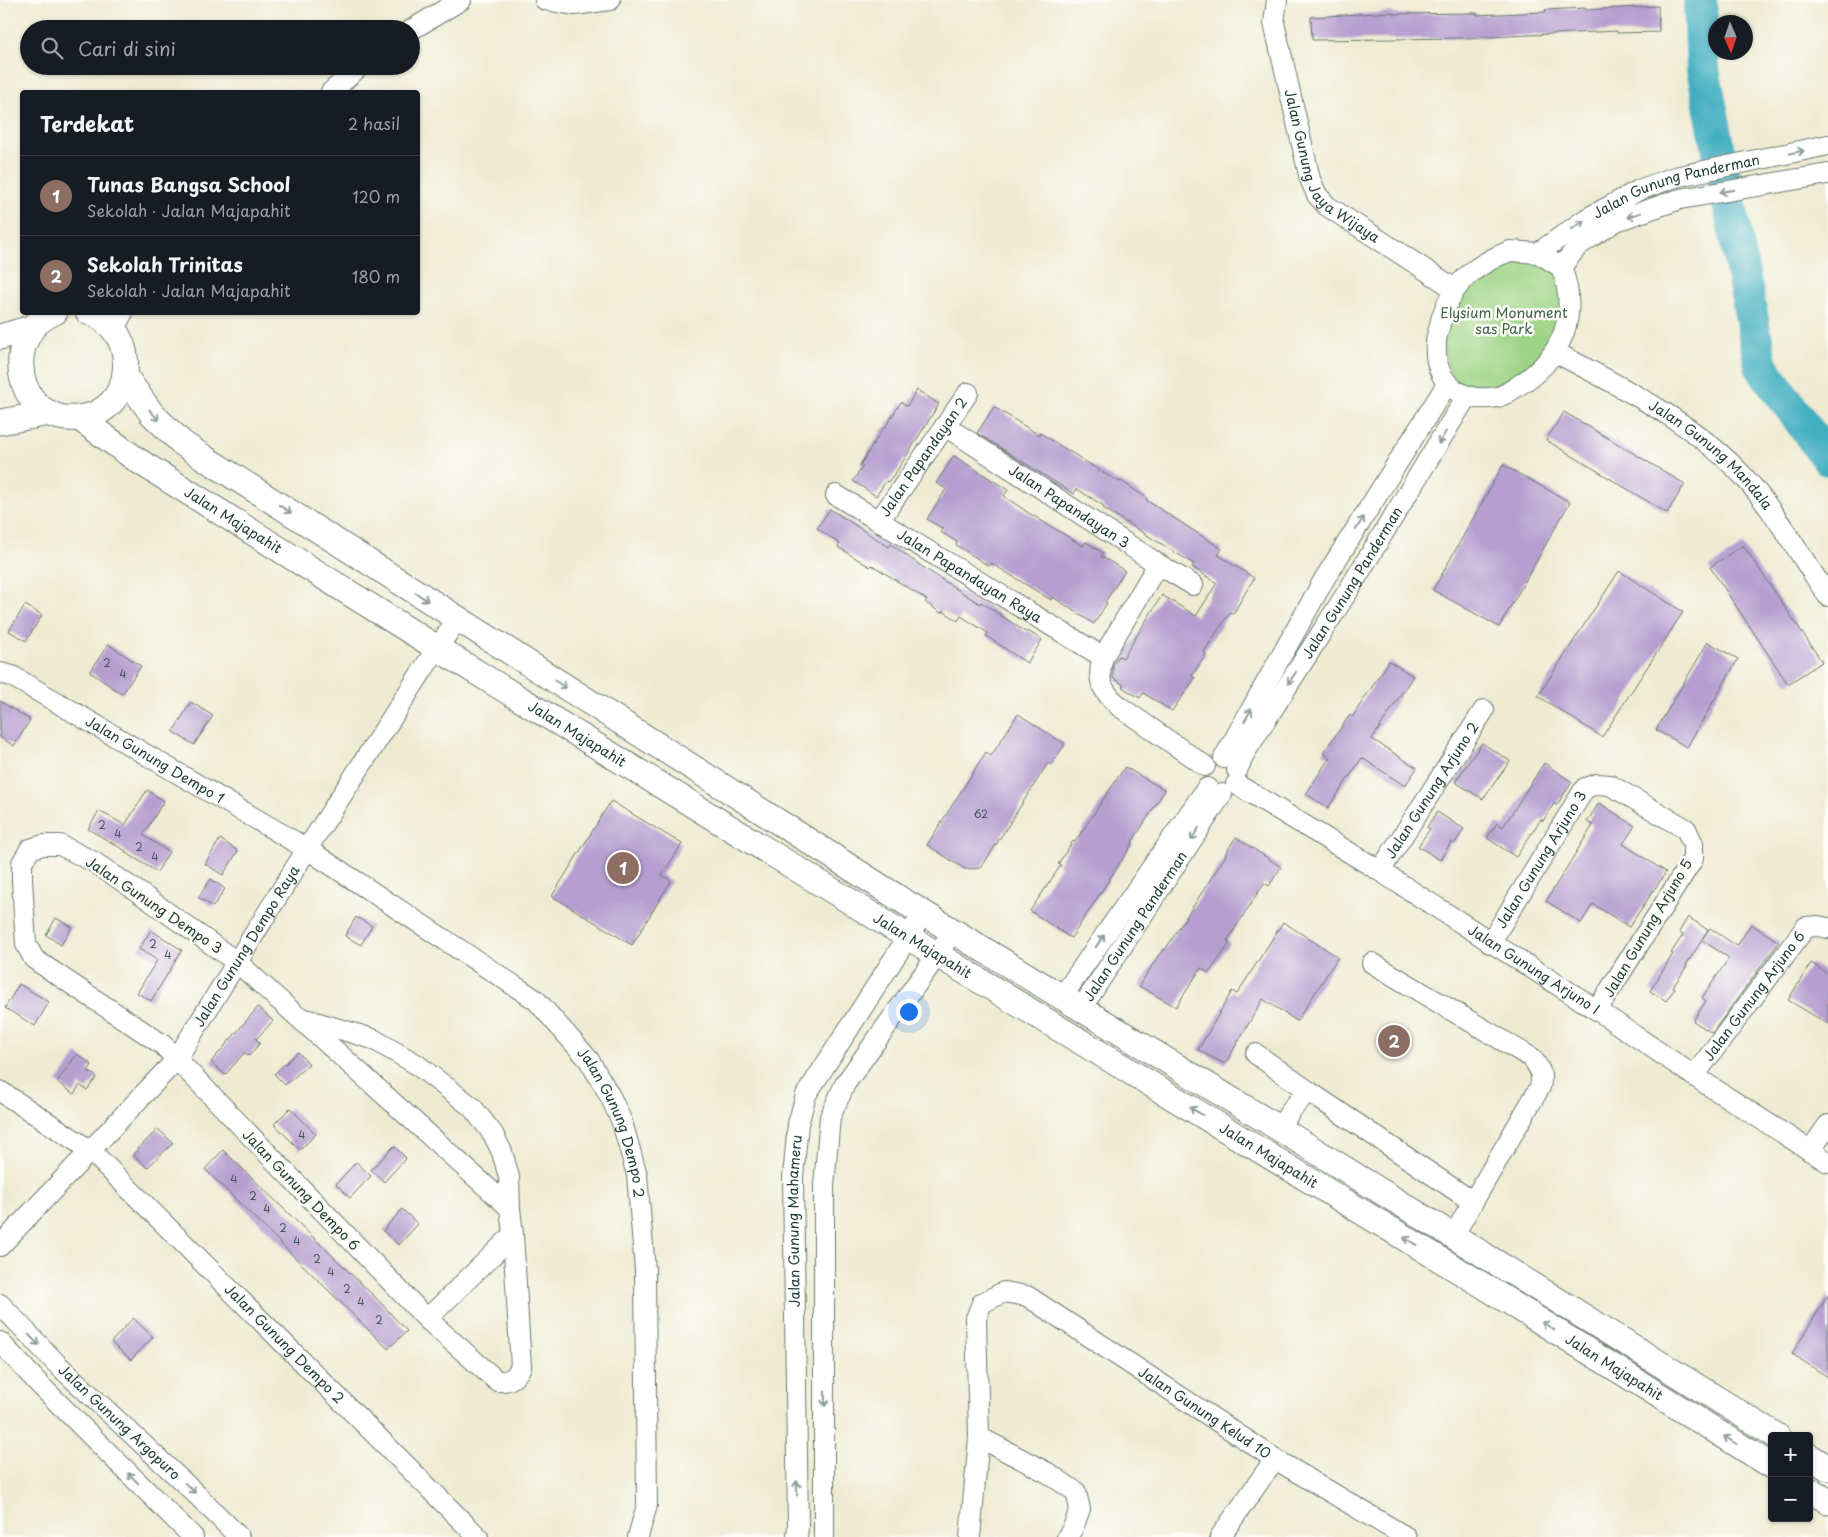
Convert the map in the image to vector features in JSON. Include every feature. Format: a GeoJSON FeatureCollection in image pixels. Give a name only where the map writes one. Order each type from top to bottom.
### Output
{"type":"FeatureCollection","features":[{"type":"Feature","properties":{"kind":"street"},"geometry":{"type":"LineString","coordinates":[[420,25],[461,0]]}},
{"type":"Feature","properties":{"kind":"street"},"geometry":{"type":"LineString","coordinates":[[545,0],[574,5],[610,0]]}},
{"type":"Feature","properties":{"kind":"street","name":"Jalan Gunung Jaya Wijaya"},"geometry":{"type":"LineString","coordinates":[[1277,0],[1274,23],[1310,179],[1317,195],[1327,206],[1455,289]]}},
{"type":"Feature","properties":{"kind":"street"},"geometry":{"type":"LineString","coordinates":[[333,90],[350,75]]}},
{"type":"Feature","properties":{"kind":"street","name":"Jalan Gunung Panderman"},"geometry":{"type":"LineString","coordinates":[[1538,253],[1586,219],[1639,190],[1675,177],[1828,145]]}},
{"type":"Feature","properties":{"kind":"street","name":"Jalan Gunung Panderman"},"geometry":{"type":"LineString","coordinates":[[1560,267],[1579,245],[1616,221],[1680,199],[1828,174]]}},
{"type":"Feature","properties":{"kind":"street"},"geometry":{"type":"LineString","coordinates":[[1510,251],[1538,253],[1560,267],[1568,292],[1569,312],[1560,343],[1555,352],[1529,378],[1498,397],[1467,396],[1454,390],[1447,384],[1439,371],[1436,342],[1444,310],[1455,289],[1476,268],[1488,260],[1510,251]]}},
{"type":"Feature","properties":{"kind":"street"},"geometry":{"type":"LineString","coordinates":[[49,315],[39,320],[31,328],[22,343],[17,359],[19,376],[25,391],[36,404],[50,414],[64,418],[79,418],[92,415],[104,408],[114,399],[121,388],[125,376],[126,359],[119,321],[105,321],[94,315]]}},
{"type":"Feature","properties":{"kind":"street"},"geometry":{"type":"LineString","coordinates":[[0,337],[31,328]]}},
{"type":"Feature","properties":{"kind":"street","name":"Jalan Gunung Mandala"},"geometry":{"type":"LineString","coordinates":[[1555,352],[1648,401],[1675,419],[1720,454],[1745,478],[1769,508],[1828,596]]}},
{"type":"Feature","properties":{"kind":"street","name":"Jalan Majapahit"},"geometry":{"type":"LineString","coordinates":[[125,376],[152,414],[182,442],[891,894],[924,912],[1280,1129],[1771,1432]]}},
{"type":"Feature","properties":{"kind":"street","name":"Jalan Gunung Panderman"},"geometry":{"type":"LineString","coordinates":[[1225,779],[1325,578],[1447,384]]}},
{"type":"Feature","properties":{"kind":"street","name":"Jalan Papandayan 2"},"geometry":{"type":"LineString","coordinates":[[879,521],[968,393]]}},
{"type":"Feature","properties":{"kind":"street","name":"Jalan Gunung Panderman"},"geometry":{"type":"LineString","coordinates":[[1071,1003],[1246,751],[1348,591],[1467,396]]}},
{"type":"Feature","properties":{"kind":"street"},"geometry":{"type":"LineString","coordinates":[[0,422],[50,414]]}},
{"type":"Feature","properties":{"kind":"street","name":"Jalan Majapahit"},"geometry":{"type":"LineString","coordinates":[[79,418],[137,460],[437,648],[908,937],[1484,1286],[1768,1464]]}},
{"type":"Feature","properties":{"kind":"street","name":"Jalan Papandayan 3"},"geometry":{"type":"LineString","coordinates":[[945,426],[1158,564],[1194,585]]}},
{"type":"Feature","properties":{"kind":"street","name":"Jalan Papandayan Raya"},"geometry":{"type":"LineString","coordinates":[[836,495],[1103,658]]}},
{"type":"Feature","properties":{"kind":"street"},"geometry":{"type":"LineString","coordinates":[[1158,564],[1103,658],[1099,672],[1102,685],[1108,697],[1120,707],[1205,766],[1217,758],[1225,779]]}},
{"type":"Feature","properties":{"kind":"street","name":"Jalan Gunung Dempo Raya"},"geometry":{"type":"LineString","coordinates":[[0,1246],[176,1060],[238,963],[307,848],[437,648],[458,619]]}},
{"type":"Feature","properties":{"kind":"street","name":"Jalan Gunung Dempo 1"},"geometry":{"type":"LineString","coordinates":[[0,672],[12,676],[307,848]]}},
{"type":"Feature","properties":{"kind":"street","name":"Jalan Gunung Arjuno 2"},"geometry":{"type":"LineString","coordinates":[[1380,871],[1484,710]]}},
{"type":"Feature","properties":{"kind":"street","name":"Jalan Gunung Arjuno I"},"geometry":{"type":"LineString","coordinates":[[1225,779],[1380,871],[1490,943],[1598,1010],[1694,1076],[1828,1162]]}},
{"type":"Feature","properties":{"kind":"street","name":"Jalan Gunung Arjuno 3"},"geometry":{"type":"LineString","coordinates":[[1490,943],[1585,788],[1597,784],[1610,785],[1686,829],[1693,844]]}},
{"type":"Feature","properties":{"kind":"street","name":"Jalan Gunung Arjuno 5"},"geometry":{"type":"LineString","coordinates":[[1598,1010],[1692,859],[1693,844]]}},
{"type":"Feature","properties":{"kind":"street","name":"Jalan Gunung Dempo 3"},"geometry":{"type":"LineString","coordinates":[[176,1060],[162,1045],[142,1030],[34,959],[26,944],[22,881],[22,863],[30,849],[43,845],[60,845],[94,862],[134,888],[238,963]]}},
{"type":"Feature","properties":{"kind":"street","name":"Jalan Gunung Dempo 2"},"geometry":{"type":"LineString","coordinates":[[307,848],[536,1000],[589,1060],[618,1113],[637,1175],[645,1270],[647,1506],[638,1537]]}},
{"type":"Feature","properties":{"kind":"street","name":"Jalan Gunung Mahameru"},"geometry":{"type":"LineString","coordinates":[[797,1537],[793,1177],[798,1124],[806,1095],[924,912]]}},
{"type":"Feature","properties":{"kind":"street","name":"Jalan Gunung Arjuno 6"},"geometry":{"type":"LineString","coordinates":[[1694,1076],[1806,927],[1823,927]]}},
{"type":"Feature","properties":{"kind":"street","name":"Jalan Gunung Mahameru"},"geometry":{"type":"LineString","coordinates":[[824,1537],[824,1185],[830,1116],[845,1084],[953,930]]}},
{"type":"Feature","properties":{"kind":"street","name":"Jalan Gunung Dempo 6"},"geometry":{"type":"LineString","coordinates":[[238,963],[510,1208]]}},
{"type":"Feature","properties":{"kind":"street"},"geometry":{"type":"LineString","coordinates":[[1372,963],[1532,1058],[1540,1068],[1542,1076],[1540,1086],[1453,1236]]}},
{"type":"Feature","properties":{"kind":"street","name":"Jalan Gunung Dempo 6"},"geometry":{"type":"LineString","coordinates":[[176,1060],[427,1319],[497,1381],[506,1382],[515,1378],[521,1367],[509,1177],[502,1152],[493,1134],[472,1107],[416,1064],[373,1039],[298,1017]]}},
{"type":"Feature","properties":{"kind":"street"},"geometry":{"type":"LineString","coordinates":[[1256,1054],[1473,1202]]}},
{"type":"Feature","properties":{"kind":"street","name":"Jalan Gunung Dempo 2"},"geometry":{"type":"LineString","coordinates":[[0,1091],[91,1151],[478,1537]]}},
{"type":"Feature","properties":{"kind":"street"},"geometry":{"type":"LineString","coordinates":[[1280,1129],[1291,1110],[1308,1091]]}},
{"type":"Feature","properties":{"kind":"street"},"geometry":{"type":"LineString","coordinates":[[1810,1151],[1828,1125]]}},
{"type":"Feature","properties":{"kind":"street"},"geometry":{"type":"LineString","coordinates":[[427,1319],[513,1235]]}},
{"type":"Feature","properties":{"kind":"street"},"geometry":{"type":"LineString","coordinates":[[1484,1286],[1498,1264]]}},
{"type":"Feature","properties":{"kind":"street","name":"Jalan Gunung Kelud 10"},"geometry":{"type":"LineString","coordinates":[[979,1437],[976,1318],[982,1303],[1004,1292],[1027,1296],[1275,1459],[1406,1537]]}},
{"type":"Feature","properties":{"kind":"street","name":"Jalan Gunung Argopuro"},"geometry":{"type":"LineString","coordinates":[[0,1304],[57,1364],[196,1494],[239,1537]]}},
{"type":"Feature","properties":{"kind":"street","name":"Jalan Gunung Argopuro"},"geometry":{"type":"LineString","coordinates":[[0,1342],[40,1385],[193,1537]]}},
{"type":"Feature","properties":{"kind":"street"},"geometry":{"type":"LineString","coordinates":[[796,1350],[825,1350]]}},
{"type":"Feature","properties":{"kind":"street"},"geometry":{"type":"LineString","coordinates":[[970,1537],[979,1437],[1048,1472],[1076,1492],[1080,1509],[1073,1528],[1067,1537]]}},
{"type":"Feature","properties":{"kind":"street"},"geometry":{"type":"LineString","coordinates":[[1220,1537],[1275,1459]]}},
{"type":"Feature","properties":{"kind":"street"},"geometry":{"type":"LineString","coordinates":[[1813,1459],[1828,1468]]}},
{"type":"Feature","properties":{"kind":"street"},"geometry":{"type":"LineString","coordinates":[[1813,1492],[1828,1501]]}},
{"type":"Feature","properties":{"kind":"green space","name":"Elysium Monument sas Park"},"geometry":{"type":"Polygon","coordinates":[[[1510,253],[1559,267],[1567,310],[1551,351],[1507,390],[1455,389],[1440,337],[1456,289],[1510,253]]]}},
{"type":"Feature","properties":{"kind":"building"},"geometry":{"type":"Polygon","coordinates":[[[1658,6],[1659,32],[1617,33],[1617,31],[1465,38],[1312,40],[1311,17],[1393,12],[1393,14],[1477,13],[1477,15],[1546,12],[1545,10],[1658,6]]]}},
{"type":"Feature","properties":{"kind":"building"},"geometry":{"type":"Polygon","coordinates":[[[917,390],[939,404],[898,469],[888,482],[886,481],[876,496],[853,481],[863,466],[860,465],[901,402],[907,406],[917,390]]]}},
{"type":"Feature","properties":{"kind":"building"},"geometry":{"type":"Polygon","coordinates":[[[994,407],[1147,498],[1146,500],[1222,549],[1218,555],[1254,578],[1233,614],[1230,612],[1204,652],[1206,654],[1192,676],[1195,678],[1172,711],[1143,693],[1140,698],[1122,687],[1124,685],[1113,678],[1113,664],[1119,656],[1123,658],[1162,595],[1196,616],[1217,583],[1192,567],[1194,564],[1103,508],[1104,506],[1077,489],[1074,494],[977,433],[994,407]]]}},
{"type":"Feature","properties":{"kind":"building"},"geometry":{"type":"Polygon","coordinates":[[[1564,412],[1685,484],[1667,513],[1546,440],[1564,412]]]}},
{"type":"Feature","properties":{"kind":"building"},"geometry":{"type":"Polygon","coordinates":[[[954,456],[1008,490],[1004,496],[1027,512],[1083,546],[1086,542],[1103,553],[1101,556],[1125,571],[1105,602],[1107,603],[1094,624],[1053,597],[1051,600],[991,563],[989,566],[956,545],[957,542],[941,532],[943,529],[927,519],[946,489],[936,483],[954,456]]]}},
{"type":"Feature","properties":{"kind":"building"},"geometry":{"type":"Polygon","coordinates":[[[1503,465],[1570,502],[1499,627],[1433,590],[1503,465]]]}},
{"type":"Feature","properties":{"kind":"building"},"geometry":{"type":"Polygon","coordinates":[[[830,509],[889,547],[891,544],[980,604],[981,602],[1027,633],[1028,631],[1042,640],[1027,663],[986,636],[988,633],[961,616],[958,621],[943,611],[941,613],[925,602],[927,600],[872,565],[870,567],[838,547],[840,544],[817,528],[830,509]]]}},
{"type":"Feature","properties":{"kind":"building"},"geometry":{"type":"Polygon","coordinates":[[[1743,545],[1822,662],[1788,684],[1710,567],[1743,545]]]}},
{"type":"Feature","properties":{"kind":"building"},"geometry":{"type":"Polygon","coordinates":[[[1619,571],[1683,612],[1602,737],[1538,696],[1619,571]]]}},
{"type":"Feature","properties":{"kind":"building"},"geometry":{"type":"Polygon","coordinates":[[[25,605],[42,615],[26,641],[9,631],[25,605]]]}},
{"type":"Feature","properties":{"kind":"building"},"geometry":{"type":"Polygon","coordinates":[[[1708,642],[1738,659],[1687,747],[1656,730],[1708,642]]]}},
{"type":"Feature","properties":{"kind":"building"},"geometry":{"type":"Polygon","coordinates":[[[108,644],[141,666],[122,694],[90,672],[108,644]]]}},
{"type":"Feature","properties":{"kind":"building"},"geometry":{"type":"Polygon","coordinates":[[[1389,661],[1413,676],[1372,739],[1417,768],[1405,786],[1362,758],[1328,808],[1306,794],[1330,757],[1323,753],[1350,715],[1352,717],[1389,661]]]}},
{"type":"Feature","properties":{"kind":"building"},"geometry":{"type":"Polygon","coordinates":[[[0,701],[30,720],[14,746],[0,737],[0,701]]]}},
{"type":"Feature","properties":{"kind":"building"},"geometry":{"type":"Polygon","coordinates":[[[191,702],[213,716],[194,745],[173,732],[191,702]]]}},
{"type":"Feature","properties":{"kind":"building"},"geometry":{"type":"Polygon","coordinates":[[[1018,714],[1065,744],[1051,765],[1048,763],[981,868],[965,869],[927,845],[986,752],[991,756],[1018,714]]]}},
{"type":"Feature","properties":{"kind":"building"},"geometry":{"type":"Polygon","coordinates":[[[1482,743],[1510,761],[1483,799],[1455,782],[1482,743]]]}},
{"type":"Feature","properties":{"kind":"building"},"geometry":{"type":"Polygon","coordinates":[[[1544,763],[1572,782],[1557,805],[1554,803],[1543,821],[1541,819],[1516,857],[1487,838],[1497,823],[1503,827],[1544,763]]]}},
{"type":"Feature","properties":{"kind":"building"},"geometry":{"type":"Polygon","coordinates":[[[1125,767],[1165,790],[1071,938],[1030,911],[1061,865],[1058,864],[1073,841],[1075,842],[1125,767]]]}},
{"type":"Feature","properties":{"kind":"building"},"geometry":{"type":"Polygon","coordinates":[[[147,790],[164,801],[143,835],[169,852],[157,872],[88,829],[99,811],[125,825],[147,790]]]}},
{"type":"Feature","properties":{"kind":"building"},"geometry":{"type":"Polygon","coordinates":[[[611,801],[682,844],[662,875],[671,881],[632,945],[552,896],[611,801]]]}},
{"type":"Feature","properties":{"kind":"building"},"geometry":{"type":"Polygon","coordinates":[[[1599,803],[1635,826],[1623,844],[1666,872],[1629,927],[1593,904],[1581,923],[1546,901],[1593,825],[1587,822],[1599,803]]]}},
{"type":"Feature","properties":{"kind":"building"},"geometry":{"type":"Polygon","coordinates":[[[1437,812],[1464,829],[1454,844],[1451,842],[1440,860],[1418,846],[1430,829],[1427,827],[1437,812]]]}},
{"type":"Feature","properties":{"kind":"building"},"geometry":{"type":"Polygon","coordinates":[[[1236,837],[1281,867],[1269,886],[1264,883],[1227,941],[1230,943],[1209,973],[1201,968],[1176,1007],[1139,986],[1163,949],[1165,950],[1236,837]]]}},
{"type":"Feature","properties":{"kind":"building"},"geometry":{"type":"Polygon","coordinates":[[[220,839],[238,851],[223,875],[205,864],[220,839]]]}},
{"type":"Feature","properties":{"kind":"building"},"geometry":{"type":"Polygon","coordinates":[[[211,879],[225,889],[213,907],[198,897],[211,879]]]}},
{"type":"Feature","properties":{"kind":"building"},"geometry":{"type":"Polygon","coordinates":[[[356,917],[372,926],[361,945],[345,936],[356,917]]]}},
{"type":"Feature","properties":{"kind":"building"},"geometry":{"type":"Polygon","coordinates":[[[1688,917],[1708,930],[1702,939],[1710,928],[1737,946],[1751,924],[1779,942],[1712,1033],[1693,1021],[1706,1001],[1702,998],[1729,958],[1702,940],[1666,1001],[1650,991],[1683,935],[1679,932],[1688,917]]]}},
{"type":"Feature","properties":{"kind":"building"},"geometry":{"type":"Polygon","coordinates":[[[56,918],[72,927],[61,945],[46,935],[56,918]]]}},
{"type":"Feature","properties":{"kind":"building"},"geometry":{"type":"Polygon","coordinates":[[[1283,922],[1338,957],[1297,1021],[1263,999],[1225,1064],[1198,1050],[1232,991],[1237,994],[1283,922]]]}},
{"type":"Feature","properties":{"kind":"building"},"geometry":{"type":"Polygon","coordinates":[[[151,930],[182,950],[151,1001],[137,993],[157,960],[139,949],[151,930]]]}},
{"type":"Feature","properties":{"kind":"building"},"geometry":{"type":"Polygon","coordinates":[[[1811,963],[1828,974],[1828,1024],[1788,1000],[1811,963]]]}},
{"type":"Feature","properties":{"kind":"building"},"geometry":{"type":"Polygon","coordinates":[[[19,984],[49,1002],[35,1026],[5,1008],[19,984]]]}},
{"type":"Feature","properties":{"kind":"building"},"geometry":{"type":"Polygon","coordinates":[[[258,1007],[273,1021],[256,1039],[260,1043],[249,1056],[244,1053],[225,1075],[211,1062],[258,1007]]]}},
{"type":"Feature","properties":{"kind":"building"},"geometry":{"type":"Polygon","coordinates":[[[298,1052],[309,1064],[285,1085],[274,1074],[298,1052]]]}},
{"type":"Feature","properties":{"kind":"building"},"geometry":{"type":"Polygon","coordinates":[[[77,1054],[92,1065],[88,1071],[97,1077],[87,1090],[80,1085],[74,1094],[57,1082],[77,1054]]]}},
{"type":"Feature","properties":{"kind":"building"},"geometry":{"type":"Polygon","coordinates":[[[290,1108],[316,1134],[300,1150],[274,1124],[290,1108]]]}},
{"type":"Feature","properties":{"kind":"building"},"geometry":{"type":"Polygon","coordinates":[[[158,1129],[173,1143],[147,1168],[133,1154],[158,1129]]]}},
{"type":"Feature","properties":{"kind":"building"},"geometry":{"type":"Polygon","coordinates":[[[394,1146],[406,1158],[384,1182],[371,1170],[394,1146]]]}},
{"type":"Feature","properties":{"kind":"building"},"geometry":{"type":"Polygon","coordinates":[[[223,1150],[377,1299],[407,1331],[388,1349],[205,1169],[223,1150]]]}},
{"type":"Feature","properties":{"kind":"building"},"geometry":{"type":"Polygon","coordinates":[[[356,1162],[371,1176],[350,1198],[336,1184],[356,1162]]]}},
{"type":"Feature","properties":{"kind":"building"},"geometry":{"type":"Polygon","coordinates":[[[402,1209],[418,1224],[399,1245],[383,1231],[402,1209]]]}},
{"type":"Feature","properties":{"kind":"building"},"geometry":{"type":"Polygon","coordinates":[[[1828,1295],[1828,1377],[1792,1354],[1828,1295]]]}},
{"type":"Feature","properties":{"kind":"building"},"geometry":{"type":"Polygon","coordinates":[[[133,1318],[153,1337],[131,1360],[111,1342],[133,1318]]]}},
{"type":"Feature","properties":{"kind":"waterway"},"geometry":{"type":"LineString","coordinates":[[1700,0],[1703,69],[1761,366],[1828,459]]}},
{"type":"Feature","properties":{"kind":"place","name":"Tunas Bangsa School"},"geometry":{"type":"Point","coordinates":[623,868]}},
{"type":"Feature","properties":{"kind":"place","name":"Sekolah Trinitas"},"geometry":{"type":"Point","coordinates":[1394,1041]}}]}
